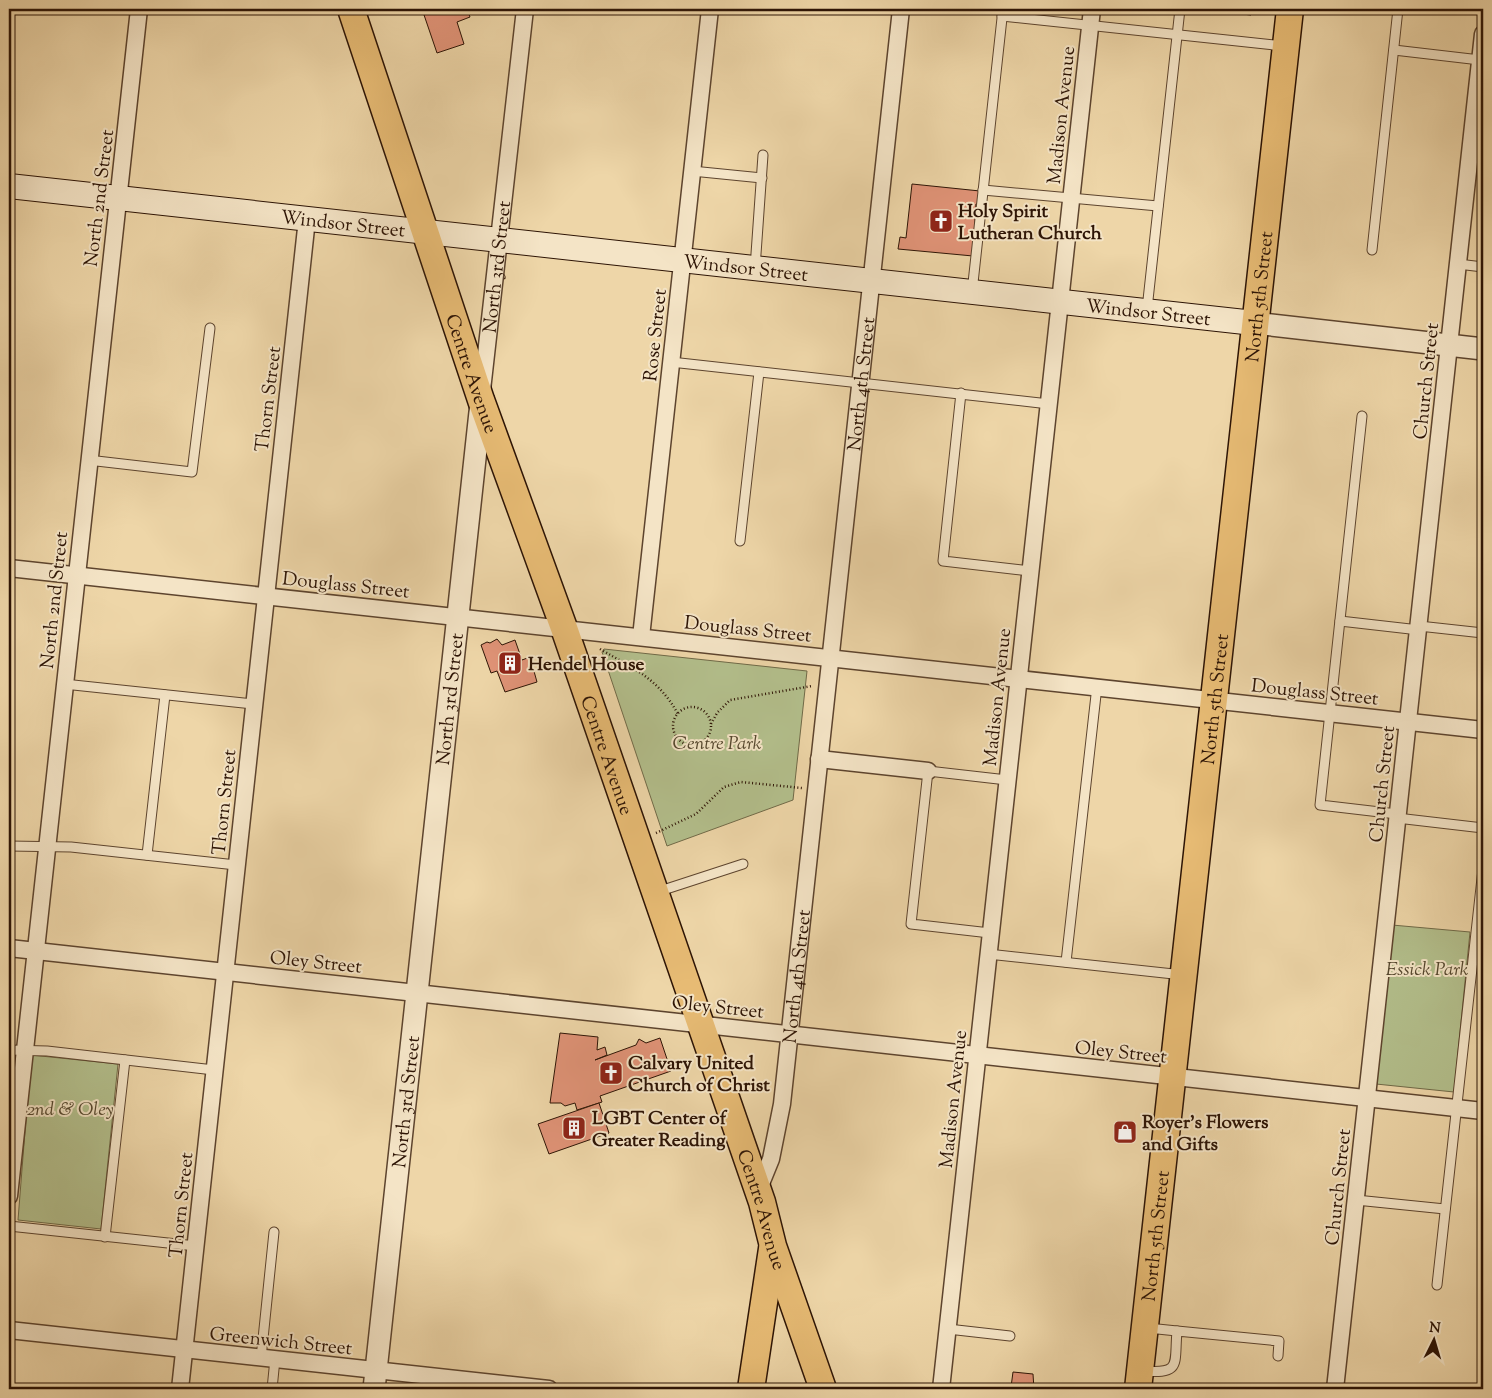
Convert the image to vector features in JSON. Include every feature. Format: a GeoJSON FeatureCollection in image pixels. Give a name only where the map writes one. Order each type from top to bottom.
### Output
{"type":"FeatureCollection","features":[{"type":"Feature","properties":{"kind":"main road","name":"Centre Avenue"},"geometry":{"type":"LineString","coordinates":[[351,9],[481,400],[564,628],[758,1191],[773,1246],[823,1389]]}},
{"type":"Feature","properties":{"kind":"main road","name":"North 5th Street"},"geometry":{"type":"LineString","coordinates":[[1139,1380],[1290,9]]}},
{"type":"Feature","properties":{"kind":"main road","name":"Windsor Street"},"geometry":{"type":"LineString","coordinates":[[9,186],[1254,323]]}},
{"type":"Feature","properties":{"kind":"main road"},"geometry":{"type":"LineString","coordinates":[[751,1389],[773,1246]]}},
{"type":"Feature","properties":{"kind":"street","name":"North 2nd Street"},"geometry":{"type":"LineString","coordinates":[[9,1196],[16,1051],[35,951],[139,9]]}},
{"type":"Feature","properties":{"kind":"street","name":"North 3rd Street"},"geometry":{"type":"LineString","coordinates":[[375,1380],[524,9]]}},
{"type":"Feature","properties":{"kind":"street","name":"Rose Street"},"geometry":{"type":"LineString","coordinates":[[641,637],[710,9]]}},
{"type":"Feature","properties":{"kind":"street","name":"North 4th Street"},"geometry":{"type":"LineString","coordinates":[[758,1191],[771,1159],[782,1104],[901,9]]}},
{"type":"Feature","properties":{"kind":"street","name":"Madison Avenue"},"geometry":{"type":"LineString","coordinates":[[941,1389],[1018,678],[1062,302],[1071,199],[1092,9]]}},
{"type":"Feature","properties":{"kind":"street","name":"Church Street"},"geometry":{"type":"LineString","coordinates":[[1335,1389],[1483,34]]}},
{"type":"Feature","properties":{"kind":"street","name":"Thorn Street"},"geometry":{"type":"LineString","coordinates":[[180,1389],[264,595],[307,219]]}},
{"type":"Feature","properties":{"kind":"street","name":"Windsor Street"},"geometry":{"type":"LineString","coordinates":[[1254,323],[1483,349]]}},
{"type":"Feature","properties":{"kind":"street","name":"Douglass Street"},"geometry":{"type":"LineString","coordinates":[[9,568],[1483,730]]}},
{"type":"Feature","properties":{"kind":"street"},"geometry":{"type":"LineString","coordinates":[[819,759],[928,771]]}},
{"type":"Feature","properties":{"kind":"street","name":"Oley Street"},"geometry":{"type":"LineString","coordinates":[[9,948],[1483,1111]]}},
{"type":"Feature","properties":{"kind":"street","name":"Greenwich Street"},"geometry":{"type":"LineString","coordinates":[[9,1330],[268,1358],[375,1380],[549,1389]]}},
{"type":"Feature","properties":{"kind":"lane"},"geometry":{"type":"LineString","coordinates":[[1147,311],[1180,9]]}},
{"type":"Feature","properties":{"kind":"lane"},"geometry":{"type":"LineString","coordinates":[[1372,250],[1398,9]]}},
{"type":"Feature","properties":{"kind":"lane"},"geometry":{"type":"LineString","coordinates":[[972,292],[1003,12],[1090,26],[1285,47]]}},
{"type":"Feature","properties":{"kind":"lane"},"geometry":{"type":"LineString","coordinates":[[1394,50],[1480,60]]}},
{"type":"Feature","properties":{"kind":"lane"},"geometry":{"type":"LineString","coordinates":[[755,268],[763,155]]}},
{"type":"Feature","properties":{"kind":"lane"},"geometry":{"type":"LineString","coordinates":[[692,171],[762,178]]}},
{"type":"Feature","properties":{"kind":"lane"},"geometry":{"type":"LineString","coordinates":[[983,190],[1158,206]]}},
{"type":"Feature","properties":{"kind":"lane"},"geometry":{"type":"LineString","coordinates":[[1458,264],[1483,267]]}},
{"type":"Feature","properties":{"kind":"lane"},"geometry":{"type":"LineString","coordinates":[[88,460],[192,472],[210,328]]}},
{"type":"Feature","properties":{"kind":"lane"},"geometry":{"type":"LineString","coordinates":[[671,362],[1049,404]]}},
{"type":"Feature","properties":{"kind":"lane"},"geometry":{"type":"LineString","coordinates":[[740,542],[759,372]]}},
{"type":"Feature","properties":{"kind":"lane"},"geometry":{"type":"LineString","coordinates":[[961,394],[943,561],[1030,572]]}},
{"type":"Feature","properties":{"kind":"lane"},"geometry":{"type":"LineString","coordinates":[[1362,416],[1320,805],[1483,828]]}},
{"type":"Feature","properties":{"kind":"lane"},"geometry":{"type":"LineString","coordinates":[[1340,621],[1483,634]]}},
{"type":"Feature","properties":{"kind":"lane"},"geometry":{"type":"LineString","coordinates":[[64,684],[253,704]]}},
{"type":"Feature","properties":{"kind":"lane"},"geometry":{"type":"LineString","coordinates":[[1066,962],[1096,686]]}},
{"type":"Feature","properties":{"kind":"lane"},"geometry":{"type":"LineString","coordinates":[[147,855],[165,695]]}},
{"type":"Feature","properties":{"kind":"lane"},"geometry":{"type":"LineString","coordinates":[[990,933],[911,924],[928,771],[1007,780]]}},
{"type":"Feature","properties":{"kind":"lane"},"geometry":{"type":"LineString","coordinates":[[9,846],[71,847],[236,865]]}},
{"type":"Feature","properties":{"kind":"lane"},"geometry":{"type":"LineString","coordinates":[[655,893],[743,864]]}},
{"type":"Feature","properties":{"kind":"lane"},"geometry":{"type":"LineString","coordinates":[[1437,1284],[1483,869]]}},
{"type":"Feature","properties":{"kind":"lane"},"geometry":{"type":"LineString","coordinates":[[988,954],[1183,975]]}},
{"type":"Feature","properties":{"kind":"lane"},"geometry":{"type":"LineString","coordinates":[[16,1051],[214,1070]]}},
{"type":"Feature","properties":{"kind":"lane"},"geometry":{"type":"LineString","coordinates":[[105,1236],[125,1060]]}},
{"type":"Feature","properties":{"kind":"lane"},"geometry":{"type":"LineString","coordinates":[[1356,1200],[1445,1209]]}},
{"type":"Feature","properties":{"kind":"lane"},"geometry":{"type":"LineString","coordinates":[[9,1226],[196,1246]]}},
{"type":"Feature","properties":{"kind":"lane"},"geometry":{"type":"LineString","coordinates":[[272,1389],[268,1358],[274,1232]]}},
{"type":"Feature","properties":{"kind":"lane"},"geometry":{"type":"LineString","coordinates":[[1145,1328],[1279,1341],[1278,1356]]}},
{"type":"Feature","properties":{"kind":"lane"},"geometry":{"type":"LineString","coordinates":[[948,1329],[1010,1336]]}},
{"type":"Feature","properties":{"kind":"lane"},"geometry":{"type":"LineString","coordinates":[[1139,1380],[1171,1370],[1174,1364],[1178,1331]]}},
{"type":"Feature","properties":{"kind":"path"},"geometry":{"type":"LineString","coordinates":[[597,647],[646,676],[667,694],[678,714]]}},
{"type":"Feature","properties":{"kind":"path"},"geometry":{"type":"LineString","coordinates":[[711,724],[707,715],[697,708],[686,708],[678,714],[674,721],[674,731],[678,739],[686,744],[695,745],[704,741],[710,733],[711,724],[717,713],[730,700],[827,683]]}},
{"type":"Feature","properties":{"kind":"path"},"geometry":{"type":"LineString","coordinates":[[637,842],[696,814],[724,787],[741,782],[816,789]]}},
{"type":"Feature","properties":{"kind":"green space","name":"Centre Park"},"geometry":{"type":"Polygon","coordinates":[[[604,649],[807,671],[793,800],[667,846],[602,652],[604,649]]]}},
{"type":"Feature","properties":{"kind":"green space","name":"Essick Park"},"geometry":{"type":"Polygon","coordinates":[[[1392,925],[1470,932],[1454,1092],[1376,1084],[1392,925]]]}},
{"type":"Feature","properties":{"kind":"green space","name":"2nd & Oley"},"geometry":{"type":"Polygon","coordinates":[[[31,1055],[118,1064],[101,1229],[18,1220],[31,1055]]]}},
{"type":"Feature","properties":{"kind":"building"},"geometry":{"type":"Polygon","coordinates":[[[422,9],[457,11],[467,9],[470,17],[457,22],[464,44],[437,53],[422,9]]]}},
{"type":"Feature","properties":{"kind":"building"},"geometry":{"type":"Polygon","coordinates":[[[1195,9],[1252,9],[1251,15],[1195,9]]]}},
{"type":"Feature","properties":{"kind":"building","name":"Holy Spirit Lutheran Church"},"geometry":{"type":"Polygon","coordinates":[[[912,184],[980,191],[979,204],[976,204],[973,256],[898,249],[900,237],[906,238],[912,184]]]}},
{"type":"Feature","properties":{"kind":"building","name":"Hendel House"},"geometry":{"type":"Polygon","coordinates":[[[497,639],[502,645],[515,640],[522,660],[530,657],[537,682],[505,692],[497,671],[491,673],[481,645],[497,639]]]}},
{"type":"Feature","properties":{"kind":"building","name":"Calvary United Church of Christ"},"geometry":{"type":"Polygon","coordinates":[[[560,1033],[598,1037],[597,1050],[605,1047],[607,1055],[595,1060],[636,1045],[639,1039],[646,1043],[660,1038],[671,1071],[600,1096],[602,1102],[577,1110],[575,1103],[565,1106],[561,1103],[550,1103],[560,1033]]]}},
{"type":"Feature","properties":{"kind":"building","name":"LGBT Center of Greater Reading"},"geometry":{"type":"Polygon","coordinates":[[[599,1103],[609,1133],[549,1154],[538,1124],[599,1103]]]}},
{"type":"Feature","properties":{"kind":"building"},"geometry":{"type":"Polygon","coordinates":[[[1013,1372],[1033,1374],[1034,1389],[1014,1389],[1011,1387],[1013,1372]]]}},
{"type":"Feature","properties":{"kind":"place","name":"Holy Spirit Lutheran Church"},"geometry":{"type":"Point","coordinates":[941,221]}},
{"type":"Feature","properties":{"kind":"place","name":"Hendel House"},"geometry":{"type":"Point","coordinates":[510,663]}},
{"type":"Feature","properties":{"kind":"place","name":"Calvary United Church of Christ"},"geometry":{"type":"Point","coordinates":[611,1073]}},
{"type":"Feature","properties":{"kind":"place","name":"LGBT Center of Greater Reading"},"geometry":{"type":"Point","coordinates":[574,1128]}},
{"type":"Feature","properties":{"kind":"place","name":"Royer's Flowers and Gifts"},"geometry":{"type":"Point","coordinates":[1125,1132]}}]}
